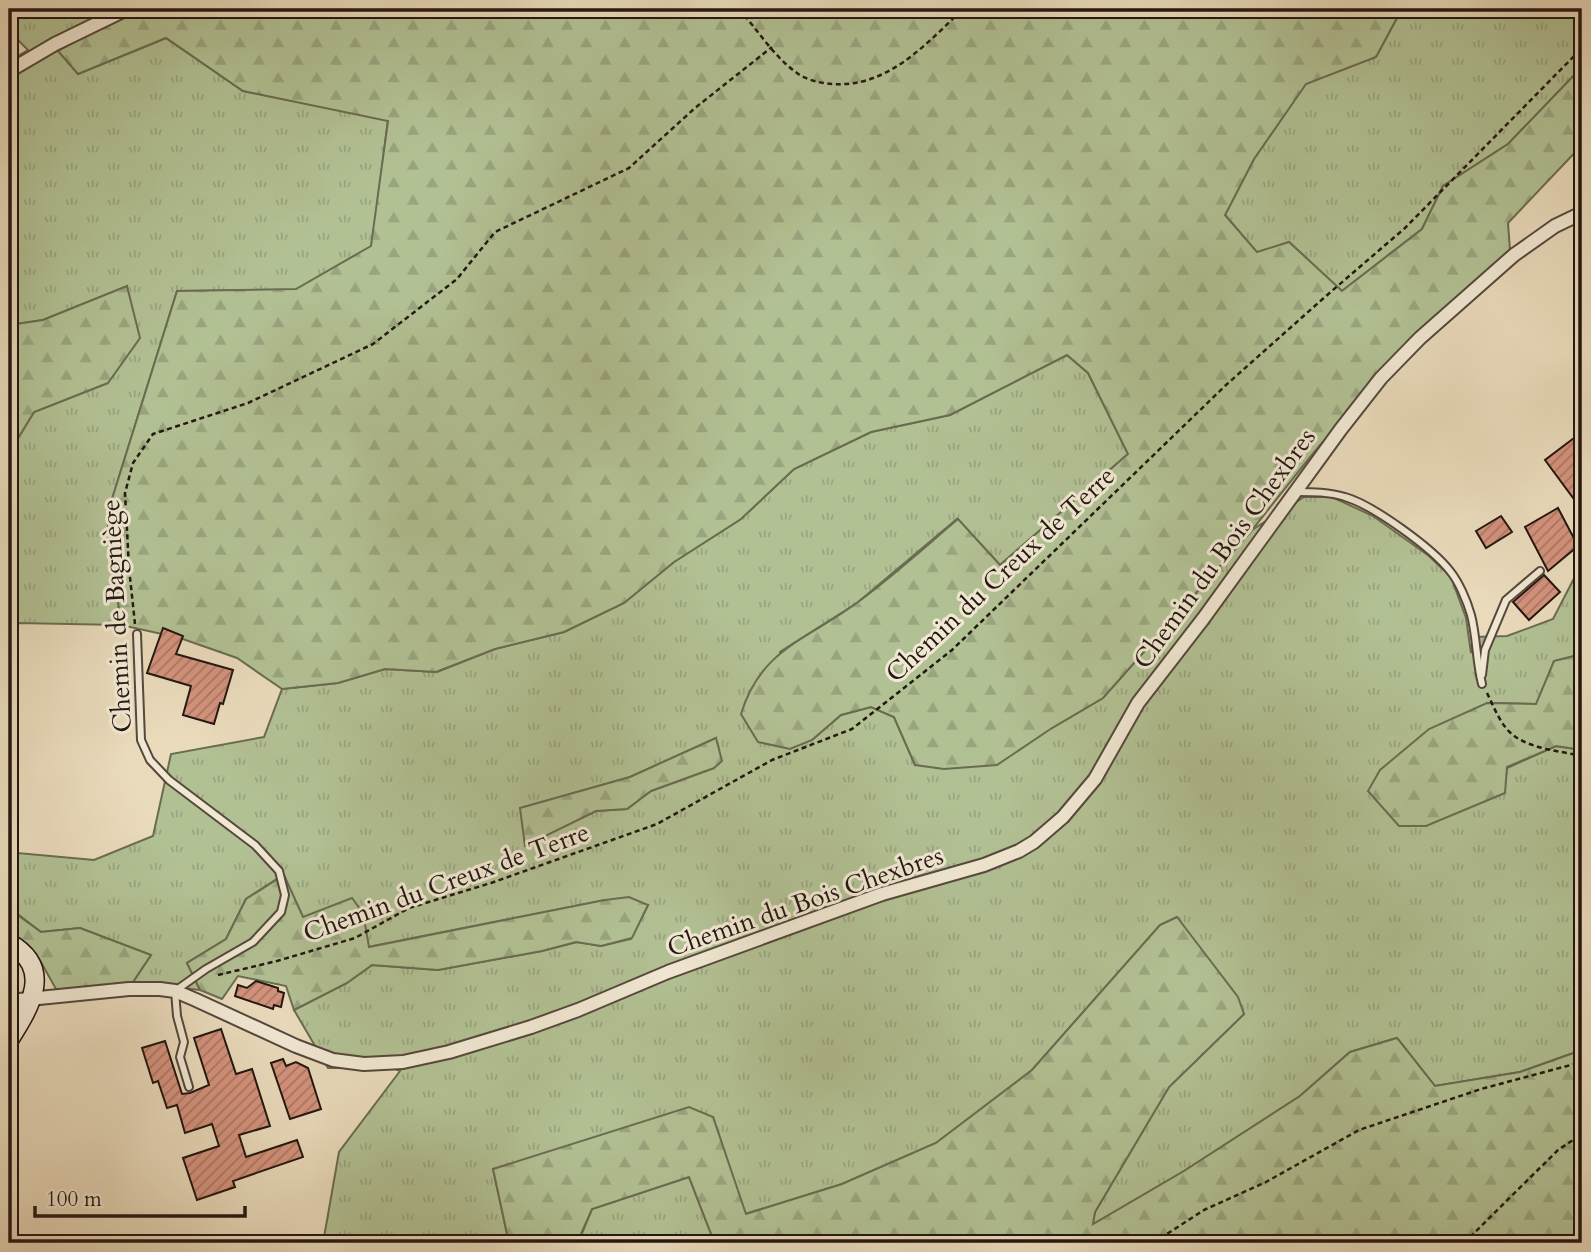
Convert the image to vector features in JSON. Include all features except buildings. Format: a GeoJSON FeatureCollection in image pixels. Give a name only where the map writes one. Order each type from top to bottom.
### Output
{"type":"FeatureCollection","features":[{"type":"Feature","properties":{"kind":"street"},"geometry":{"type":"LineString","coordinates":[[9,71],[55,44],[127,9]]}},
{"type":"Feature","properties":{"kind":"street","name":"Chemin du Bois Chexbres"},"geometry":{"type":"LineString","coordinates":[[17,999],[129,989],[175,991],[333,1060],[363,1065],[402,1062],[449,1052],[531,1027],[668,972],[882,894],[1006,857],[1034,842],[1080,800],[1144,694],[1381,378],[1420,338],[1514,255],[1555,226],[1582,213]]}},
{"type":"Feature","properties":{"kind":"street"},"geometry":{"type":"LineString","coordinates":[[9,943],[31,964],[35,985],[17,999],[9,1040]]}},
{"type":"Feature","properties":{"kind":"lane"},"geometry":{"type":"LineString","coordinates":[[1297,492],[1321,492],[1356,501],[1411,536],[1441,560],[1453,573],[1470,614],[1482,684]]}},
{"type":"Feature","properties":{"kind":"lane"},"geometry":{"type":"LineString","coordinates":[[1482,684],[1485,650],[1506,600],[1540,571]]}},
{"type":"Feature","properties":{"kind":"lane","name":"Chemin de Bagniège"},"geometry":{"type":"LineString","coordinates":[[137,635],[141,740],[150,760],[169,779],[255,845],[279,871],[285,895],[281,912],[253,942],[206,969],[175,991]]}},
{"type":"Feature","properties":{"kind":"lane"},"geometry":{"type":"LineString","coordinates":[[175,991],[177,1016],[184,1042],[180,1057],[189,1087]]}},
{"type":"Feature","properties":{"kind":"path"},"geometry":{"type":"LineString","coordinates":[[739,9],[798,74],[824,83],[859,83],[880,75],[911,58],[963,9]]}},
{"type":"Feature","properties":{"kind":"path","name":"Chemin de Bagniège"},"geometry":{"type":"LineString","coordinates":[[137,635],[129,568],[125,493],[133,463],[153,434],[248,403],[373,345],[457,279],[495,232],[629,168],[695,108],[772,47]]}},
{"type":"Feature","properties":{"kind":"path","name":"Chemin du Creux de Terre"},"geometry":{"type":"LineString","coordinates":[[206,969],[218,975],[355,938],[410,908],[491,883],[657,824],[772,760],[852,729],[951,650],[1226,385],[1405,228],[1582,48]]}},
{"type":"Feature","properties":{"kind":"path"},"geometry":{"type":"LineString","coordinates":[[1482,684],[1497,714],[1512,735],[1528,743],[1582,756]]}},
{"type":"Feature","properties":{"kind":"path"},"geometry":{"type":"LineString","coordinates":[[1153,1243],[1204,1210],[1266,1182],[1359,1130],[1481,1089],[1582,1062]]}},
{"type":"Feature","properties":{"kind":"path"},"geometry":{"type":"LineString","coordinates":[[1464,1243],[1558,1150],[1582,1134]]}},
{"type":"Feature","properties":{"kind":"green space"},"geometry":{"type":"Polygon","coordinates":[[[9,9],[137,9],[58,50],[78,74],[166,38],[243,91],[388,120],[372,246],[296,290],[177,291],[107,515],[121,625],[17,623],[9,685],[9,453],[34,412],[108,383],[127,286],[43,320],[9,325],[9,61],[28,50],[9,31],[9,9]]]}},
{"type":"Feature","properties":{"kind":"green space"},"geometry":{"type":"Polygon","coordinates":[[[137,9],[1407,9],[1398,16],[1376,57],[1306,84],[1254,159],[1225,215],[1257,252],[1289,242],[1342,291],[1422,229],[1443,186],[1508,144],[1582,67],[1582,145],[1508,223],[1510,250],[1395,357],[1252,530],[1103,698],[997,765],[944,769],[915,765],[894,717],[871,707],[841,715],[812,740],[790,749],[758,742],[741,714],[750,692],[774,659],[871,592],[958,519],[1000,565],[1128,454],[1088,373],[1067,355],[950,415],[871,432],[794,469],[741,519],[674,562],[624,603],[564,632],[495,649],[436,672],[385,669],[338,683],[282,689],[237,658],[180,638],[121,625],[107,515],[177,291],[296,289],[371,246],[388,121],[243,91],[166,38],[78,74],[58,51],[137,9]]]}},
{"type":"Feature","properties":{"kind":"green space"},"geometry":{"type":"Polygon","coordinates":[[[1407,9],[1582,9],[1582,67],[1508,144],[1443,186],[1422,229],[1342,291],[1289,242],[1257,253],[1225,215],[1254,159],[1306,83],[1376,57],[1398,16],[1407,9]]]}},
{"type":"Feature","properties":{"kind":"green space"},"geometry":{"type":"Polygon","coordinates":[[[127,286],[140,338],[108,383],[34,412],[9,453],[9,325],[43,320],[127,286]]]}},
{"type":"Feature","properties":{"kind":"green space"},"geometry":{"type":"Polygon","coordinates":[[[1067,355],[1088,373],[1128,454],[1000,565],[957,519],[857,603],[780,652],[812,740],[841,715],[871,707],[894,717],[915,765],[1052,728],[1103,698],[1252,530],[1304,497],[1332,497],[1373,516],[1429,556],[1451,577],[1466,618],[1471,653],[1474,637],[1507,636],[1553,619],[1582,563],[1582,654],[1554,661],[1537,704],[1487,703],[1504,793],[1507,768],[1556,746],[1582,750],[1582,1050],[1520,1072],[1435,1086],[1397,1038],[1350,1052],[1300,1096],[1184,1171],[1092,1225],[1095,1212],[1169,1087],[1244,1014],[1177,917],[1160,925],[1032,1070],[936,1143],[842,1184],[745,1214],[713,1117],[493,1169],[509,1243],[323,1243],[339,1152],[400,1071],[393,1068],[328,1068],[294,1010],[347,983],[372,965],[438,970],[577,942],[601,946],[631,939],[648,905],[605,900],[368,947],[363,913],[303,917],[283,875],[246,899],[226,939],[187,963],[200,990],[133,982],[151,955],[80,928],[41,932],[15,912],[18,853],[94,860],[153,836],[171,754],[264,737],[282,689],[338,683],[385,669],[437,672],[495,649],[564,632],[624,603],[674,562],[741,519],[794,469],[871,432],[950,415],[1067,355]],[[716,738],[630,777],[521,808],[525,845],[596,811],[627,809],[651,791],[714,768],[716,738]]]}},
{"type":"Feature","properties":{"kind":"green space"},"geometry":{"type":"Polygon","coordinates":[[[1582,654],[1582,750],[1556,746],[1507,767],[1505,793],[1426,826],[1399,826],[1368,791],[1380,770],[1429,729],[1487,703],[1536,704],[1554,661],[1582,654]]]}},
{"type":"Feature","properties":{"kind":"green space"},"geometry":{"type":"Polygon","coordinates":[[[716,738],[722,761],[714,768],[651,791],[627,809],[596,811],[525,846],[520,808],[630,777],[716,738]]]}},
{"type":"Feature","properties":{"kind":"green space"},"geometry":{"type":"Polygon","coordinates":[[[9,850],[18,853],[15,913],[41,932],[80,928],[151,955],[133,982],[57,991],[41,962],[9,930],[9,850]]]}},
{"type":"Feature","properties":{"kind":"green space"},"geometry":{"type":"Polygon","coordinates":[[[284,875],[303,917],[352,898],[363,913],[369,947],[605,900],[629,897],[648,905],[632,938],[601,946],[576,942],[438,970],[372,965],[347,983],[294,1010],[286,986],[238,976],[222,999],[200,990],[187,963],[226,939],[246,899],[284,875]]]}},
{"type":"Feature","properties":{"kind":"green space"},"geometry":{"type":"Polygon","coordinates":[[[1177,917],[1238,997],[1244,1014],[1169,1087],[1095,1212],[1093,1224],[1184,1171],[1300,1096],[1350,1052],[1397,1038],[1435,1086],[1520,1072],[1582,1050],[1582,1243],[709,1243],[713,1239],[689,1177],[592,1209],[577,1243],[509,1243],[493,1169],[689,1107],[713,1117],[746,1214],[842,1184],[936,1143],[1032,1070],[1160,925],[1177,917]]]}},
{"type":"Feature","properties":{"kind":"green space"},"geometry":{"type":"Polygon","coordinates":[[[689,1177],[713,1239],[709,1243],[578,1243],[592,1209],[689,1177]]]}}]}
